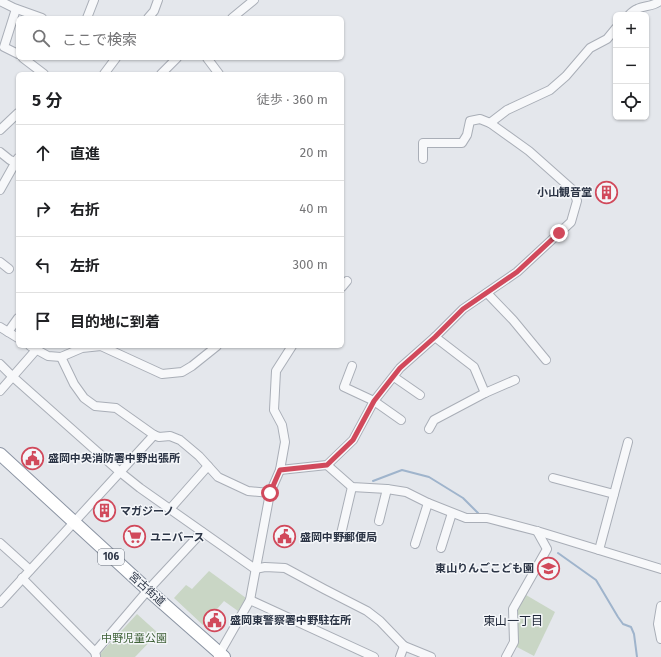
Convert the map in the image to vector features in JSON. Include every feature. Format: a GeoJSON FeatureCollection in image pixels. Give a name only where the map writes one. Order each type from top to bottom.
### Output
{"type":"FeatureCollection","features":[{"type":"Feature","properties":{"kind":"highway","name":"宮古街道"},"geometry":{"type":"LineString","coordinates":[[0,454],[221,656]]}},
{"type":"Feature","properties":{"kind":"street"},"geometry":{"type":"LineString","coordinates":[[8,0],[15,9]]}},
{"type":"Feature","properties":{"kind":"street"},"geometry":{"type":"LineString","coordinates":[[88,16],[94,0]]}},
{"type":"Feature","properties":{"kind":"street"},"geometry":{"type":"LineString","coordinates":[[150,16],[154,11],[158,0]]}},
{"type":"Feature","properties":{"kind":"street"},"geometry":{"type":"LineString","coordinates":[[234,16],[254,0]]}},
{"type":"Feature","properties":{"kind":"street"},"geometry":{"type":"LineString","coordinates":[[633,12],[637,9],[648,7],[661,0]]}},
{"type":"Feature","properties":{"kind":"street"},"geometry":{"type":"LineString","coordinates":[[0,1],[15,9],[36,16]]}},
{"type":"Feature","properties":{"kind":"street"},"geometry":{"type":"LineString","coordinates":[[15,9],[4,47],[16,53]]}},
{"type":"Feature","properties":{"kind":"street"},"geometry":{"type":"LineString","coordinates":[[490,123],[508,110],[550,90],[566,76],[590,48],[607,39],[613,32]]}},
{"type":"Feature","properties":{"kind":"street"},"geometry":{"type":"LineString","coordinates":[[26,60],[41,72]]}},
{"type":"Feature","properties":{"kind":"street"},"geometry":{"type":"LineString","coordinates":[[106,72],[114,60]]}},
{"type":"Feature","properties":{"kind":"street"},"geometry":{"type":"LineString","coordinates":[[163,72],[175,60]]}},
{"type":"Feature","properties":{"kind":"street"},"geometry":{"type":"LineString","coordinates":[[208,60],[218,72]]}},
{"type":"Feature","properties":{"kind":"street"},"geometry":{"type":"LineString","coordinates":[[0,130],[16,115]]}},
{"type":"Feature","properties":{"kind":"street"},"geometry":{"type":"LineString","coordinates":[[280,470],[327,465],[353,440],[374,401],[400,368],[435,337],[463,309],[517,272],[571,222],[577,201],[574,190],[528,151],[490,123],[480,119],[470,121],[467,135],[462,143],[423,143],[423,159]]}},
{"type":"Feature","properties":{"kind":"street"},"geometry":{"type":"LineString","coordinates":[[0,152],[10,160],[16,161]]}},
{"type":"Feature","properties":{"kind":"street"},"geometry":{"type":"LineString","coordinates":[[0,190],[16,163]]}},
{"type":"Feature","properties":{"kind":"street"},"geometry":{"type":"LineString","coordinates":[[0,262],[9,269]]}},
{"type":"Feature","properties":{"kind":"street"},"geometry":{"type":"LineString","coordinates":[[487,293],[513,320],[546,360]]}},
{"type":"Feature","properties":{"kind":"street"},"geometry":{"type":"LineString","coordinates":[[8,332],[16,321]]}},
{"type":"Feature","properties":{"kind":"street"},"geometry":{"type":"LineString","coordinates":[[0,327],[16,337]]}},
{"type":"Feature","properties":{"kind":"street"},"geometry":{"type":"LineString","coordinates":[[435,337],[474,367],[485,393]]}},
{"type":"Feature","properties":{"kind":"street"},"geometry":{"type":"LineString","coordinates":[[0,391],[13,377],[33,348],[48,356],[61,357],[82,348]]}},
{"type":"Feature","properties":{"kind":"street"},"geometry":{"type":"LineString","coordinates":[[105,348],[162,374],[169,374],[182,372],[214,348]]}},
{"type":"Feature","properties":{"kind":"street"},"geometry":{"type":"LineString","coordinates":[[221,656],[250,600],[270,493],[280,470],[285,442],[282,425],[274,410],[276,371],[291,348]]}},
{"type":"Feature","properties":{"kind":"street"},"geometry":{"type":"LineString","coordinates":[[61,357],[74,384],[84,398],[94,406],[116,408],[154,435],[159,437],[170,436],[180,440],[218,477],[248,491],[270,493]]}},
{"type":"Feature","properties":{"kind":"street"},"geometry":{"type":"LineString","coordinates":[[0,364],[120,472],[255,569],[265,567],[286,568],[324,590],[367,611],[380,621],[404,646],[432,657]]}},
{"type":"Feature","properties":{"kind":"street"},"geometry":{"type":"LineString","coordinates":[[352,366],[344,387],[374,401],[401,420]]}},
{"type":"Feature","properties":{"kind":"street"},"geometry":{"type":"LineString","coordinates":[[394,377],[420,395]]}},
{"type":"Feature","properties":{"kind":"street"},"geometry":{"type":"LineString","coordinates":[[429,428],[434,420],[485,393],[515,380]]}},
{"type":"Feature","properties":{"kind":"street"},"geometry":{"type":"LineString","coordinates":[[0,603],[154,435]]}},
{"type":"Feature","properties":{"kind":"street"},"geometry":{"type":"LineString","coordinates":[[599,550],[628,442]]}},
{"type":"Feature","properties":{"kind":"street"},"geometry":{"type":"LineString","coordinates":[[327,465],[352,487],[387,489],[406,492],[466,518],[487,518],[537,531],[661,569]]}},
{"type":"Feature","properties":{"kind":"street"},"geometry":{"type":"LineString","coordinates":[[170,509],[208,466]]}},
{"type":"Feature","properties":{"kind":"street"},"geometry":{"type":"LineString","coordinates":[[553,478],[614,494]]}},
{"type":"Feature","properties":{"kind":"street"},"geometry":{"type":"LineString","coordinates":[[341,534],[352,487]]}},
{"type":"Feature","properties":{"kind":"street"},"geometry":{"type":"LineString","coordinates":[[379,521],[387,489]]}},
{"type":"Feature","properties":{"kind":"street"},"geometry":{"type":"LineString","coordinates":[[415,544],[428,502]]}},
{"type":"Feature","properties":{"kind":"street"},"geometry":{"type":"LineString","coordinates":[[441,548],[452,512]]}},
{"type":"Feature","properties":{"kind":"street"},"geometry":{"type":"LineString","coordinates":[[506,657],[514,642],[513,609],[547,548],[537,531]]}},
{"type":"Feature","properties":{"kind":"street"},"geometry":{"type":"LineString","coordinates":[[22,578],[96,655],[148,590],[202,532]]}},
{"type":"Feature","properties":{"kind":"street"},"geometry":{"type":"LineString","coordinates":[[0,543],[30,570]]}},
{"type":"Feature","properties":{"kind":"street"},"geometry":{"type":"LineString","coordinates":[[250,600],[374,657]]}},
{"type":"Feature","properties":{"kind":"street"},"geometry":{"type":"LineString","coordinates":[[661,606],[658,624],[661,639]]}},
{"type":"Feature","properties":{"kind":"street"},"geometry":{"type":"LineString","coordinates":[[400,657],[404,646]]}},
{"type":"Feature","properties":{"kind":"green space"},"geometry":{"type":"Polygon","coordinates":[[[209,571],[246,598],[238,611],[224,601],[203,625],[174,598],[186,585],[192,589],[209,571]]]}},
{"type":"Feature","properties":{"kind":"green space"},"geometry":{"type":"Polygon","coordinates":[[[526,595],[555,612],[534,656],[515,646],[517,610],[526,595]]]}},
{"type":"Feature","properties":{"kind":"green space","name":"中野児童公園"},"geometry":{"type":"Polygon","coordinates":[[[137,614],[158,633],[135,657],[100,657],[100,654],[137,614]]]}},
{"type":"Feature","properties":{"kind":"waterway"},"geometry":{"type":"LineString","coordinates":[[373,481],[402,470],[429,477],[463,498],[478,513]]}},
{"type":"Feature","properties":{"kind":"waterway"},"geometry":{"type":"LineString","coordinates":[[558,553],[596,580],[623,624],[631,627],[634,634],[637,657]]}},
{"type":"Feature","properties":{"kind":"place","name":"小山観音堂"},"geometry":{"type":"Point","coordinates":[607,192]}},
{"type":"Feature","properties":{"kind":"place","name":"盛岡中央消防署中野出張所"},"geometry":{"type":"Point","coordinates":[32,458]}},
{"type":"Feature","properties":{"kind":"place","name":"マガジーノ"},"geometry":{"type":"Point","coordinates":[104,511]}},
{"type":"Feature","properties":{"kind":"place","name":"ユニバース"},"geometry":{"type":"Point","coordinates":[135,537]}},
{"type":"Feature","properties":{"kind":"place","name":"盛岡中野郵便局"},"geometry":{"type":"Point","coordinates":[284,537]}},
{"type":"Feature","properties":{"kind":"place","name":"東山りんごこども園"},"geometry":{"type":"Point","coordinates":[549,568]}},
{"type":"Feature","properties":{"kind":"place","name":"盛岡東警察署中野駐在所"},"geometry":{"type":"Point","coordinates":[214,620]}},
{"type":"Feature","properties":{"kind":"district","name":"東山一丁目"},"geometry":{"type":"Point","coordinates":[513,621]}},
{"type":"Feature","properties":{"kind":"route"},"geometry":{"type":"LineString","coordinates":[[270,493],[280,470],[327,465],[353,440],[374,401],[400,368],[435,337],[463,309],[517,272],[559,233]]}}]}
